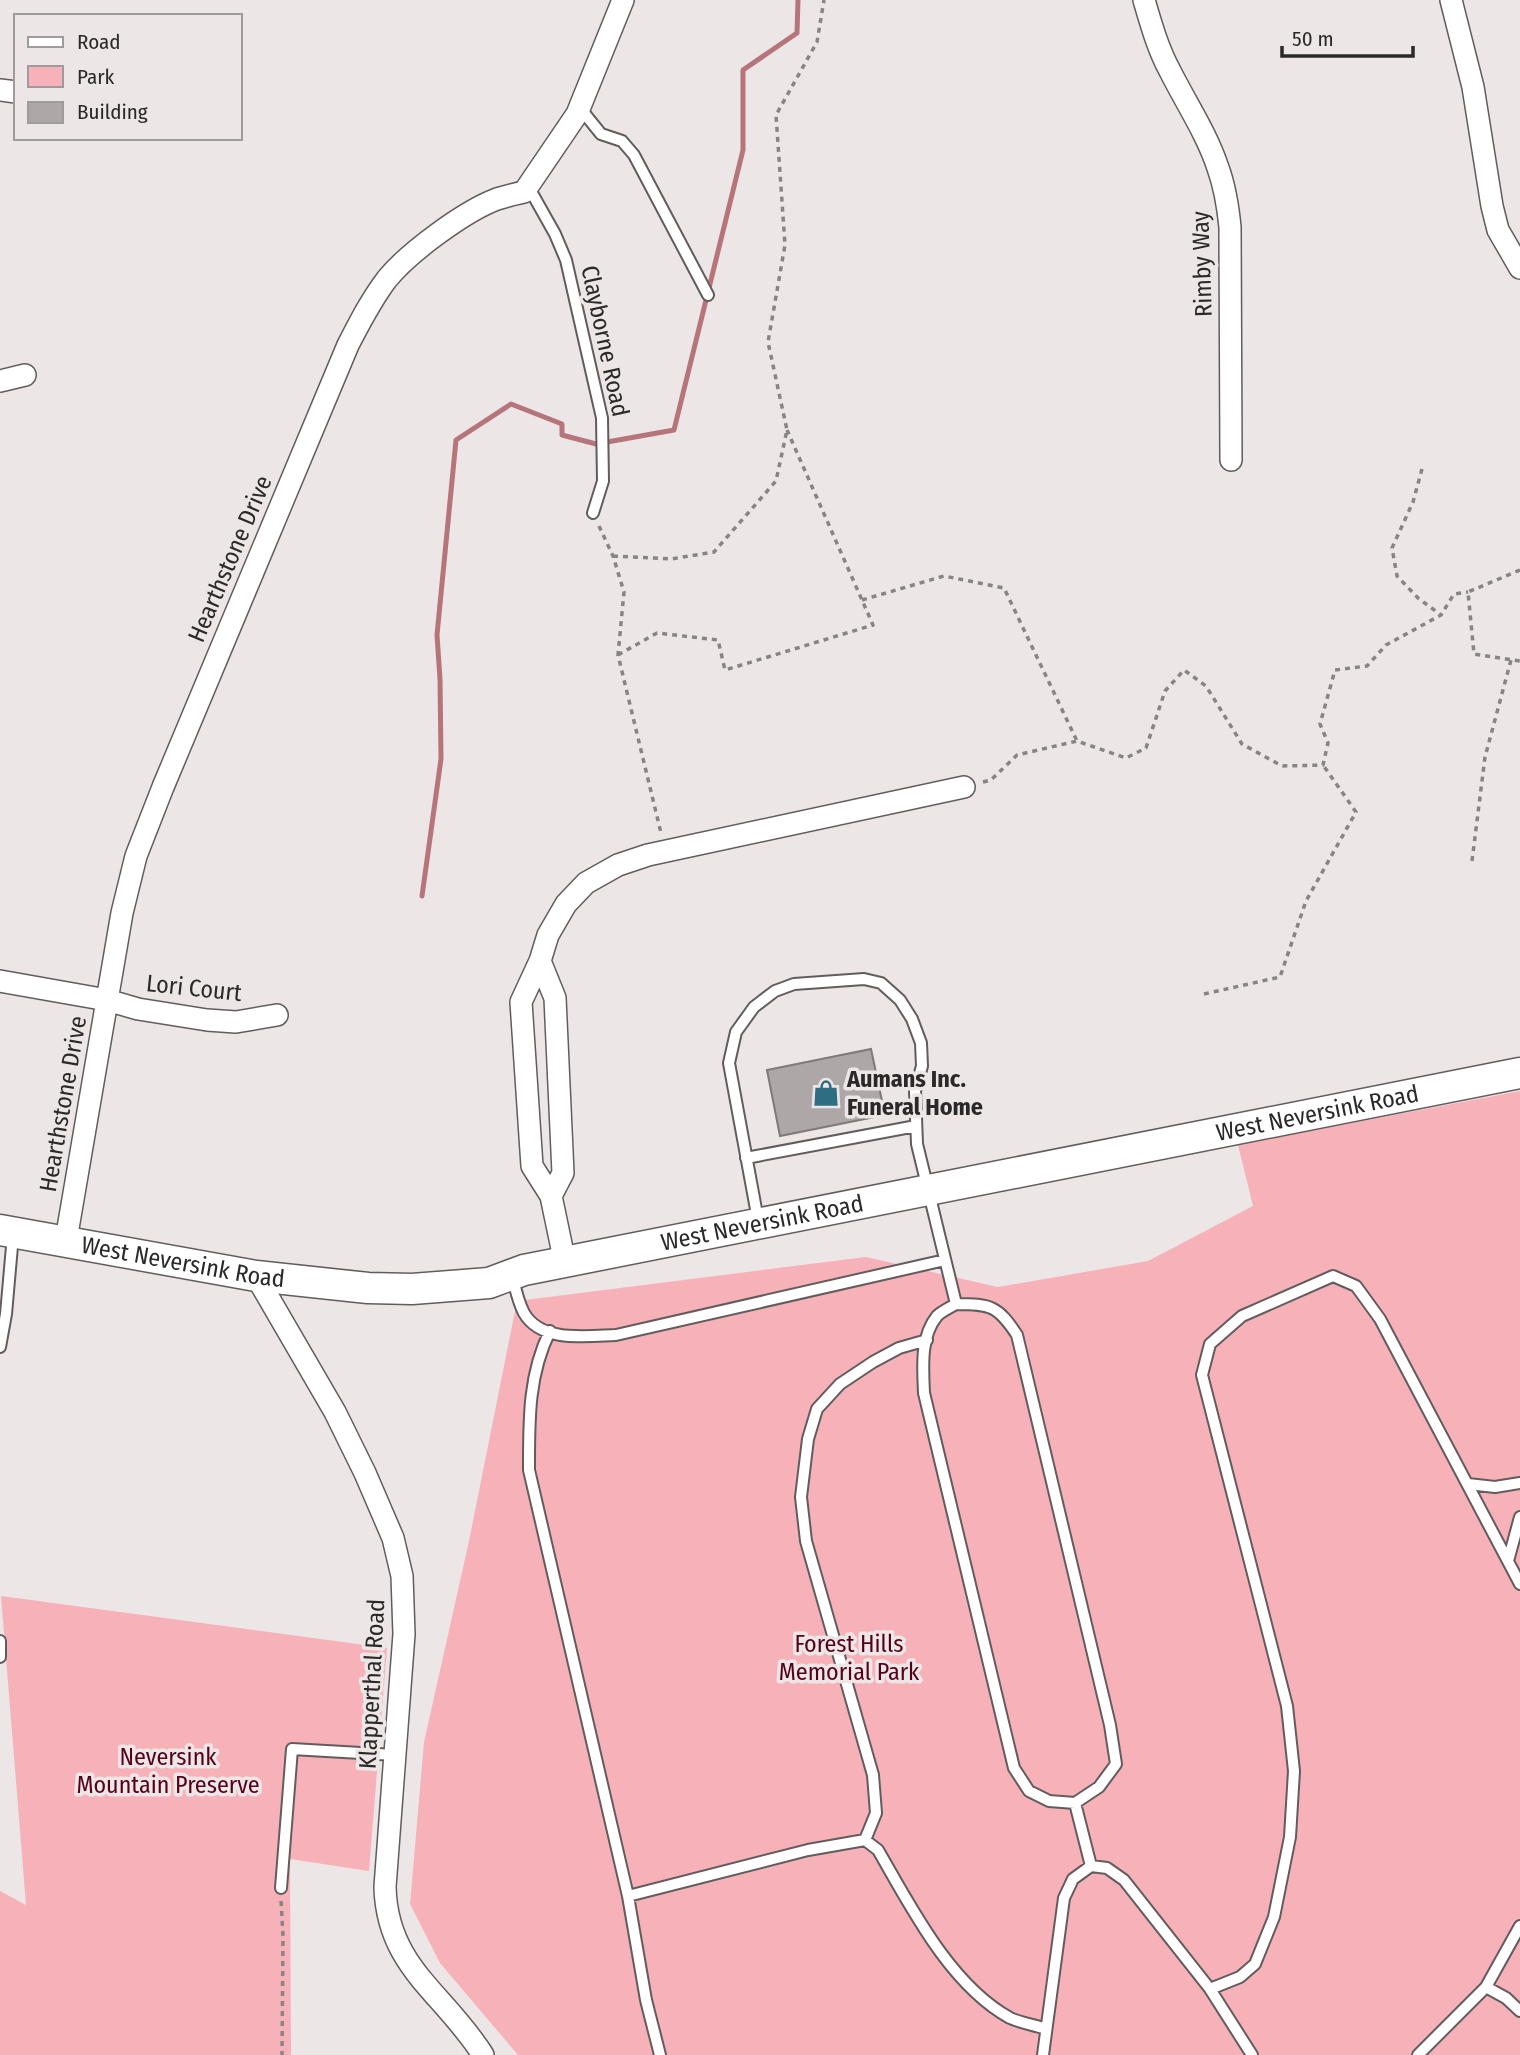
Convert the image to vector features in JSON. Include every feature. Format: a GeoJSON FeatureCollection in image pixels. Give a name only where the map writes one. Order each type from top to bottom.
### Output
{"type":"FeatureCollection","features":[{"type":"Feature","properties":{"kind":"street"},"geometry":{"type":"LineString","coordinates":[[528,186],[566,133],[580,108],[623,0]]}},
{"type":"Feature","properties":{"kind":"street","name":"Rimby Way"},"geometry":{"type":"LineString","coordinates":[[1144,0],[1168,69],[1207,139],[1219,169],[1227,204],[1230,227],[1231,460]]}},
{"type":"Feature","properties":{"kind":"street"},"geometry":{"type":"LineString","coordinates":[[1451,0],[1473,87],[1498,230],[1520,268]]}},
{"type":"Feature","properties":{"kind":"street","name":"Hearthstone Drive"},"geometry":{"type":"LineString","coordinates":[[66,1240],[122,913],[136,856],[163,786],[363,315],[389,277],[417,250],[496,199],[524,192],[528,186]]}},
{"type":"Feature","properties":{"kind":"street"},"geometry":{"type":"LineString","coordinates":[[0,381],[25,375]]}},
{"type":"Feature","properties":{"kind":"street"},"geometry":{"type":"LineString","coordinates":[[565,1262],[551,1196],[532,1166],[521,1002],[540,961],[548,935],[566,904],[586,883],[618,865],[648,855],[964,788]]}},
{"type":"Feature","properties":{"kind":"street"},"geometry":{"type":"LineString","coordinates":[[540,961],[555,998],[563,1160],[563,1173],[551,1196]]}},
{"type":"Feature","properties":{"kind":"street","name":"Lori Court"},"geometry":{"type":"LineString","coordinates":[[0,981],[207,1020],[236,1022],[277,1015]]}},
{"type":"Feature","properties":{"kind":"street","name":"West Neversink Road"},"geometry":{"type":"LineString","coordinates":[[7,1231],[256,1276],[368,1289],[412,1289],[489,1283],[512,1274],[565,1262],[1520,1073]]}},
{"type":"Feature","properties":{"kind":"street","name":"Klapperthal Road"},"geometry":{"type":"LineString","coordinates":[[256,1276],[335,1412],[393,1538],[404,1595],[404,1634],[385,1887],[388,1920],[399,1950],[408,1964],[463,2025],[483,2055]]}},
{"type":"Feature","properties":{"kind":"lane"},"geometry":{"type":"LineString","coordinates":[[580,108],[601,134],[622,141],[634,155],[708,295]]}},
{"type":"Feature","properties":{"kind":"lane","name":"Clayborne Road"},"geometry":{"type":"LineString","coordinates":[[528,186],[566,260],[602,418],[603,481],[593,513]]}},
{"type":"Feature","properties":{"kind":"lane"},"geometry":{"type":"LineString","coordinates":[[758,1223],[729,1063],[736,1032],[754,1007],[775,991],[794,984],[863,979],[881,983],[900,1000],[912,1019],[921,1042],[922,1066],[915,1091],[917,1144],[956,1304]]}},
{"type":"Feature","properties":{"kind":"lane"},"geometry":{"type":"LineString","coordinates":[[746,1158],[916,1126]]}},
{"type":"Feature","properties":{"kind":"lane"},"geometry":{"type":"LineString","coordinates":[[0,1347],[6,1314],[7,1231]]}},
{"type":"Feature","properties":{"kind":"lane"},"geometry":{"type":"LineString","coordinates":[[512,1274],[524,1313],[537,1327],[566,1336],[617,1335],[945,1260]]}},
{"type":"Feature","properties":{"kind":"lane"},"geometry":{"type":"LineString","coordinates":[[1210,1989],[1240,1977],[1255,1964],[1274,1917],[1290,1838],[1294,1771],[1287,1706],[1202,1375],[1210,1344],[1242,1316],[1333,1276],[1356,1286],[1380,1319],[1520,1584]]}},
{"type":"Feature","properties":{"kind":"lane"},"geometry":{"type":"LineString","coordinates":[[956,1304],[980,1304],[1003,1313],[1017,1335],[1027,1375],[1110,1726],[1116,1764],[1099,1787],[1075,1803],[1049,1801],[1028,1791],[1014,1768],[924,1393],[922,1357],[927,1340],[938,1315],[956,1304]]}},
{"type":"Feature","properties":{"kind":"lane"},"geometry":{"type":"LineString","coordinates":[[550,1331],[534,1372],[529,1414],[529,1470],[628,1896],[646,2000],[660,2055]]}},
{"type":"Feature","properties":{"kind":"lane"},"geometry":{"type":"LineString","coordinates":[[865,1840],[876,1813],[873,1775],[806,1541],[801,1497],[808,1439],[817,1409],[840,1384],[898,1348],[927,1340]]}},
{"type":"Feature","properties":{"kind":"lane"},"geometry":{"type":"LineString","coordinates":[[1468,1484],[1495,1487],[1520,1483]]}},
{"type":"Feature","properties":{"kind":"lane"},"geometry":{"type":"LineString","coordinates":[[1508,1561],[1520,1517]]}},
{"type":"Feature","properties":{"kind":"lane"},"geometry":{"type":"LineString","coordinates":[[0,1641],[0,1657]]}},
{"type":"Feature","properties":{"kind":"lane"},"geometry":{"type":"LineString","coordinates":[[281,1888],[292,1749],[395,1755]]}},
{"type":"Feature","properties":{"kind":"lane"},"geometry":{"type":"LineString","coordinates":[[1075,1803],[1091,1866]]}},
{"type":"Feature","properties":{"kind":"lane"},"geometry":{"type":"LineString","coordinates":[[628,1896],[808,1850],[865,1840],[878,1850],[930,1938],[960,1976],[1011,2018],[1046,2029]]}},
{"type":"Feature","properties":{"kind":"lane"},"geometry":{"type":"LineString","coordinates":[[1043,2055],[1065,1898],[1073,1879],[1091,1866],[1107,1868],[1125,1880],[1210,1989],[1252,2055]]}},
{"type":"Feature","properties":{"kind":"lane"},"geometry":{"type":"LineString","coordinates":[[1418,2055],[1486,1987],[1520,1926]]}},
{"type":"Feature","properties":{"kind":"lane"},"geometry":{"type":"LineString","coordinates":[[1486,1987],[1506,1998],[1520,2011]]}},
{"type":"Feature","properties":{"kind":"path"},"geometry":{"type":"LineString","coordinates":[[618,655],[657,633],[718,640],[725,670],[873,625],[787,430],[768,342],[785,245],[776,115],[817,42],[824,0]]}},
{"type":"Feature","properties":{"kind":"path"},"geometry":{"type":"LineString","coordinates":[[613,556],[671,559],[714,552],[776,481],[787,430]]}},
{"type":"Feature","properties":{"kind":"path"},"geometry":{"type":"LineString","coordinates":[[1422,469],[1413,502],[1392,548],[1397,576],[1418,598],[1441,615]]}},
{"type":"Feature","properties":{"kind":"path"},"geometry":{"type":"LineString","coordinates":[[593,513],[613,556],[624,592],[618,655],[662,836]]}},
{"type":"Feature","properties":{"kind":"path"},"geometry":{"type":"LineString","coordinates":[[1204,994],[1280,977],[1306,901],[1356,812],[1323,765],[1328,743],[1320,724],[1335,670],[1367,666],[1386,645],[1441,615],[1454,594],[1468,592],[1520,570]]}},
{"type":"Feature","properties":{"kind":"path"},"geometry":{"type":"LineString","coordinates":[[862,600],[944,576],[1004,588],[1077,741]]}},
{"type":"Feature","properties":{"kind":"path"},"geometry":{"type":"LineString","coordinates":[[1468,592],[1474,654],[1520,661]]}},
{"type":"Feature","properties":{"kind":"path"},"geometry":{"type":"LineString","coordinates":[[1472,861],[1485,757],[1511,660]]}},
{"type":"Feature","properties":{"kind":"path"},"geometry":{"type":"LineString","coordinates":[[964,788],[991,780],[1017,755],[1077,741],[1126,758],[1146,748],[1165,691],[1184,670],[1206,686],[1242,744],[1282,766],[1323,765]]}},
{"type":"Feature","properties":{"kind":"path"},"geometry":{"type":"LineString","coordinates":[[281,1888],[282,2055]]}},
{"type":"Feature","properties":{"kind":"green space","name":"Forest Hills Memorial Park"},"geometry":{"type":"Polygon","coordinates":[[[1520,1091],[1520,2055],[518,2055],[440,1963],[410,1904],[424,1742],[469,1541],[517,1301],[866,1257],[998,1287],[1148,1261],[1253,1206],[1238,1145],[1520,1091]]]}},
{"type":"Feature","properties":{"kind":"green space","name":"Neversink Mountain Preserve"},"geometry":{"type":"Polygon","coordinates":[[[1,1596],[387,1648],[369,1871],[290,1859],[291,2055],[0,2055],[0,1891],[26,1905],[1,1596]]]}},
{"type":"Feature","properties":{"kind":"building","name":"Aumans Inc. Funeral Home"},"geometry":{"type":"Polygon","coordinates":[[[871,1049],[885,1115],[780,1136],[767,1070],[871,1049]]]}},
{"type":"Feature","properties":{"kind":"waterway"},"geometry":{"type":"LineString","coordinates":[[422,896],[441,759],[437,635],[456,440],[511,404],[562,424],[562,435],[596,444],[674,430],[743,150],[743,70],[797,33],[798,0]]}},
{"type":"Feature","properties":{"kind":"place","name":"Aumans Inc. Funeral Home"},"geometry":{"type":"Point","coordinates":[826,1093]}}]}
